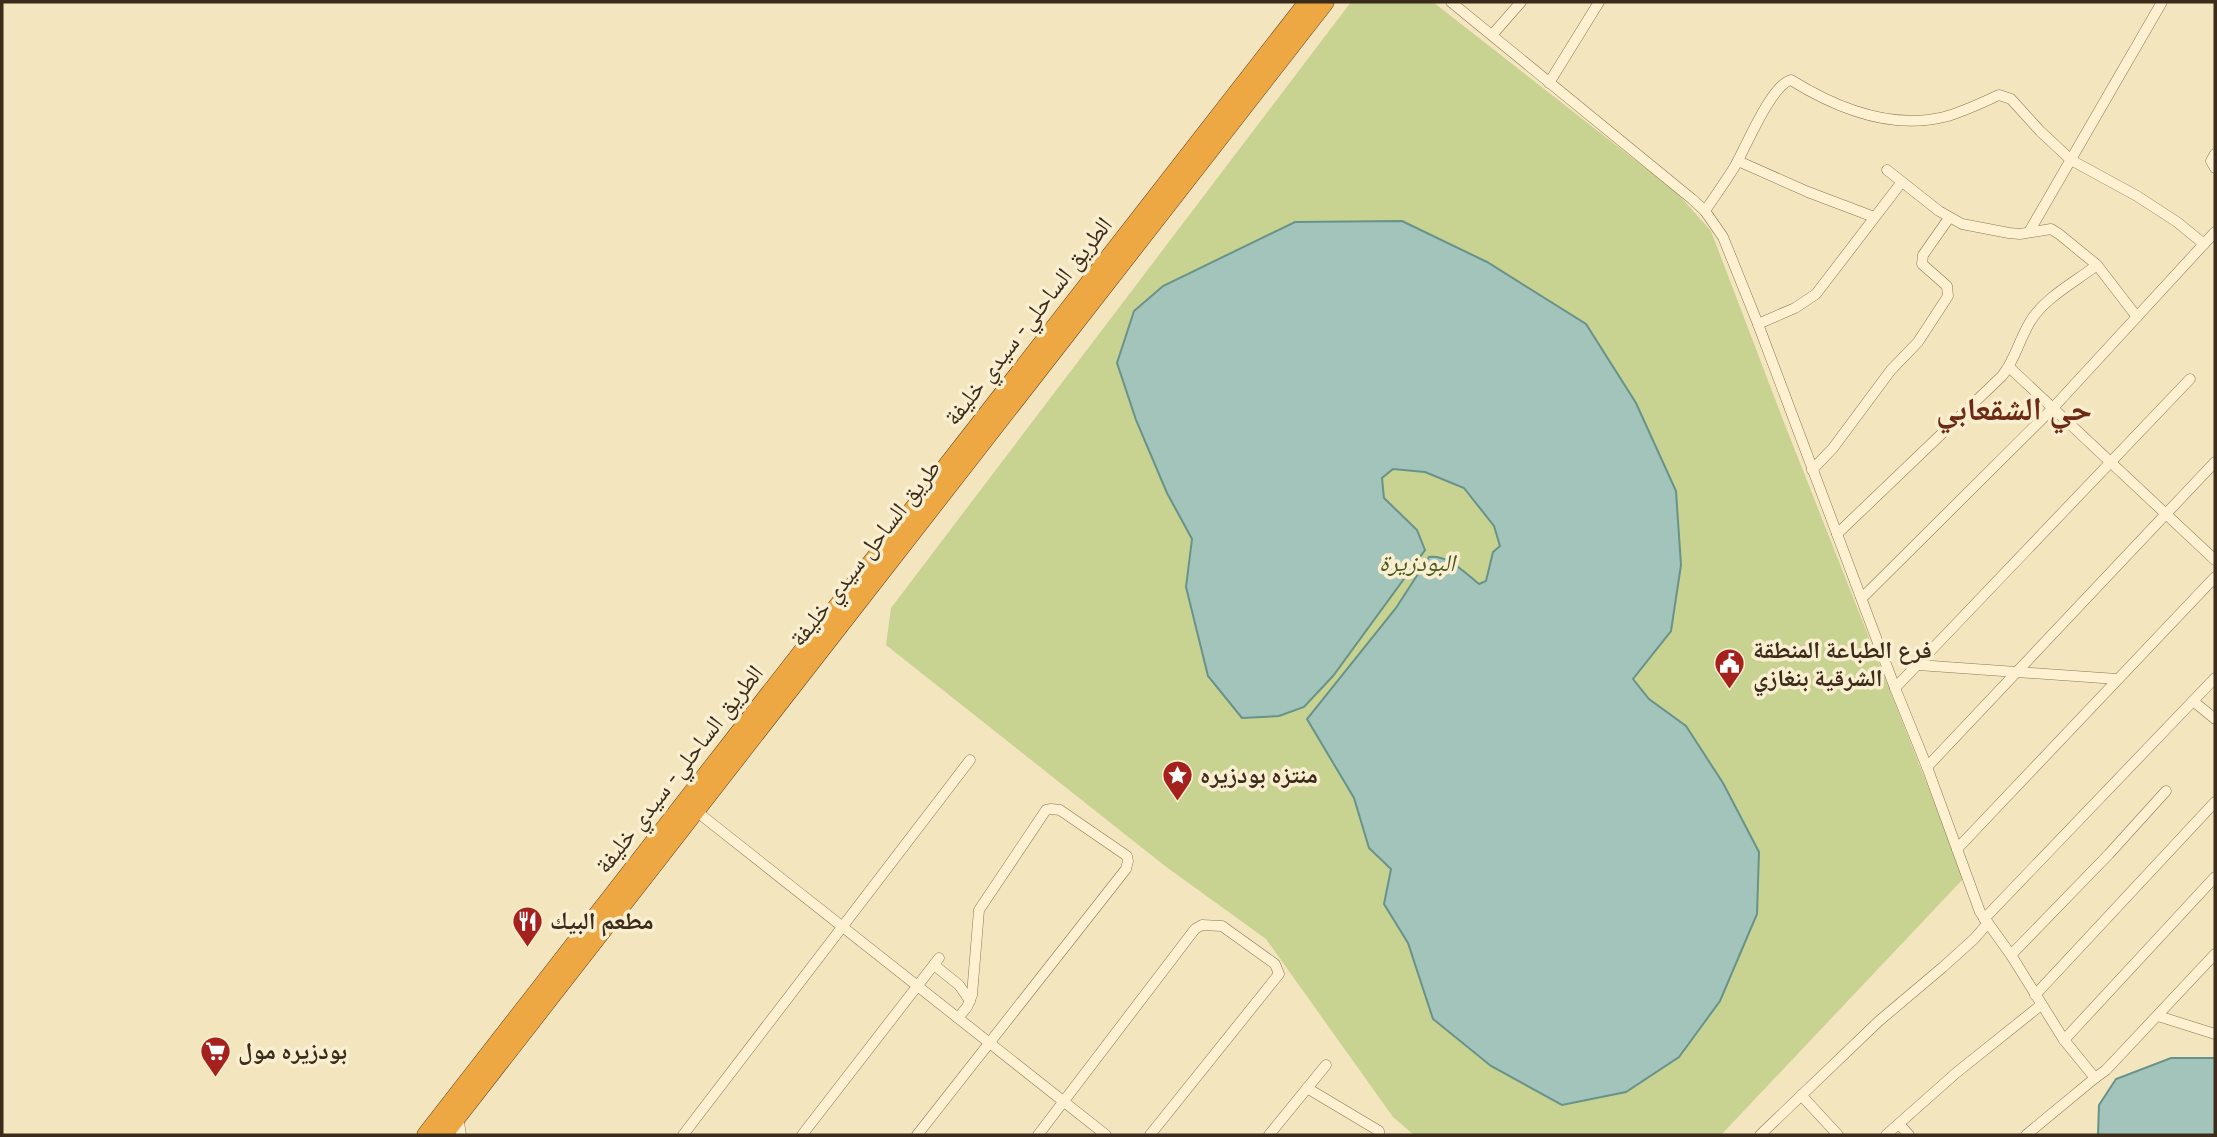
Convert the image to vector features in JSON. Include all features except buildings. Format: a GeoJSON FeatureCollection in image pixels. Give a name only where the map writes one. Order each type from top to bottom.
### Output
{"type":"FeatureCollection","features":[{"type":"Feature","properties":{"kind":"highway","name":"الطريق الساحلي- سيدي خليفة"},"geometry":{"type":"LineString","coordinates":[[426,1135],[753,725],[1308,2]]}},
{"type":"Feature","properties":{"kind":"highway","name":"طريق الساحل سيدي خليفة"},"geometry":{"type":"LineString","coordinates":[[443,1135],[696,811],[753,725],[1325,2]]}},
{"type":"Feature","properties":{"kind":"street"},"geometry":{"type":"LineString","coordinates":[[1451,2],[1705,211],[1723,237],[1927,767],[1977,905],[2064,1040],[2095,1078]]}},
{"type":"Feature","properties":{"kind":"street"},"geometry":{"type":"LineString","coordinates":[[1492,36],[1521,2]]}},
{"type":"Feature","properties":{"kind":"street"},"geometry":{"type":"LineString","coordinates":[[1549,83],[1599,2]]}},
{"type":"Feature","properties":{"kind":"street"},"geometry":{"type":"LineString","coordinates":[[2029,232],[2162,2]]}},
{"type":"Feature","properties":{"kind":"street"},"geometry":{"type":"LineString","coordinates":[[1705,211],[1738,162],[1759,118],[1783,83],[1791,80],[1844,109],[1895,119],[1940,118],[2005,95],[2071,160],[2137,196],[2177,222],[2204,244]]}},
{"type":"Feature","properties":{"kind":"street"},"geometry":{"type":"LineString","coordinates":[[2215,154],[2211,161],[2215,168]]}},
{"type":"Feature","properties":{"kind":"street"},"geometry":{"type":"LineString","coordinates":[[1738,162],[1874,217]]}},
{"type":"Feature","properties":{"kind":"street"},"geometry":{"type":"LineString","coordinates":[[1886,170],[1950,218],[1980,228],[2009,233],[2052,229],[2097,265],[2137,317]]}},
{"type":"Feature","properties":{"kind":"street"},"geometry":{"type":"LineString","coordinates":[[1758,324],[1795,308],[1816,294],[1901,183]]}},
{"type":"Feature","properties":{"kind":"street"},"geometry":{"type":"LineString","coordinates":[[1812,470],[1839,440],[1891,370],[1918,342],[1948,296],[1947,286],[1922,260],[1950,218]]}},
{"type":"Feature","properties":{"kind":"street"},"geometry":{"type":"LineString","coordinates":[[1861,598],[2052,409],[2215,232]]}},
{"type":"Feature","properties":{"kind":"street"},"geometry":{"type":"LineString","coordinates":[[1837,534],[2009,367],[2038,311],[2097,265]]}},
{"type":"Feature","properties":{"kind":"street"},"geometry":{"type":"LineString","coordinates":[[2009,367],[2215,560]]}},
{"type":"Feature","properties":{"kind":"street"},"geometry":{"type":"LineString","coordinates":[[1895,688],[2190,379]]}},
{"type":"Feature","properties":{"kind":"street"},"geometry":{"type":"LineString","coordinates":[[1927,767],[2215,462]]}},
{"type":"Feature","properties":{"kind":"street"},"geometry":{"type":"LineString","coordinates":[[1957,849],[2215,577]]}},
{"type":"Feature","properties":{"kind":"street"},"geometry":{"type":"LineString","coordinates":[[1918,665],[2117,679]]}},
{"type":"Feature","properties":{"kind":"street"},"geometry":{"type":"LineString","coordinates":[[1760,1135],[1879,1021],[1974,939],[1986,921],[2215,678]]}},
{"type":"Feature","properties":{"kind":"street"},"geometry":{"type":"LineString","coordinates":[[2193,701],[2215,719]]}},
{"type":"Feature","properties":{"kind":"street"},"geometry":{"type":"LineString","coordinates":[[683,1135],[970,760]]}},
{"type":"Feature","properties":{"kind":"street"},"geometry":{"type":"LineString","coordinates":[[2011,956],[2166,791]]}},
{"type":"Feature","properties":{"kind":"street"},"geometry":{"type":"LineString","coordinates":[[2035,995],[2214,807]]}},
{"type":"Feature","properties":{"kind":"street"},"geometry":{"type":"LineString","coordinates":[[917,1135],[1126,869],[1126,856],[1060,810],[1046,810],[979,910],[970,1001],[958,1018]]}},
{"type":"Feature","properties":{"kind":"street"},"geometry":{"type":"LineString","coordinates":[[696,811],[1106,1135]]}},
{"type":"Feature","properties":{"kind":"street"},"geometry":{"type":"LineString","coordinates":[[2064,1040],[2215,877]]}},
{"type":"Feature","properties":{"kind":"street"},"geometry":{"type":"LineString","coordinates":[[1038,1135],[1195,929],[1202,925],[1222,926],[1275,964],[1279,974],[1150,1135]]}},
{"type":"Feature","properties":{"kind":"street"},"geometry":{"type":"LineString","coordinates":[[2026,1135],[2040,1130],[2095,1078],[2158,1016],[2215,954]]}},
{"type":"Feature","properties":{"kind":"street"},"geometry":{"type":"LineString","coordinates":[[802,1135],[936,962],[959,985],[970,1001]]}},
{"type":"Feature","properties":{"kind":"street"},"geometry":{"type":"LineString","coordinates":[[1886,1135],[1956,1073],[2041,1005]]}},
{"type":"Feature","properties":{"kind":"street"},"geometry":{"type":"LineString","coordinates":[[2158,1016],[2215,1034]]}},
{"type":"Feature","properties":{"kind":"street"},"geometry":{"type":"LineString","coordinates":[[1269,1135],[1326,1065]]}},
{"type":"Feature","properties":{"kind":"street"},"geometry":{"type":"LineString","coordinates":[[1307,1088],[1379,1131],[1379,1135]]}},
{"type":"Feature","properties":{"kind":"street"},"geometry":{"type":"LineString","coordinates":[[1801,1095],[1838,1135]]}},
{"type":"Feature","properties":{"kind":"street"},"geometry":{"type":"LineString","coordinates":[[458,1116],[461,1135]]}},
{"type":"Feature","properties":{"kind":"street"},"geometry":{"type":"LineString","coordinates":[[1899,1124],[1909,1135]]}},
{"type":"Feature","properties":{"kind":"green space","name":"البودزيرة"},"geometry":{"type":"Polygon","coordinates":[[[1351,2],[1433,2],[1677,193],[1711,231],[1964,878],[1721,1135],[1414,1135],[1393,1117],[1266,939],[1165,866],[886,645],[891,608],[1351,2]]]}},
{"type":"Feature","properties":{"kind":"water"},"geometry":{"type":"Polygon","coordinates":[[[1402,221],[1487,262],[1586,324],[1636,403],[1676,491],[1681,565],[1671,631],[1633,679],[1649,699],[1686,726],[1723,783],[1759,852],[1757,914],[1720,1001],[1679,1057],[1626,1092],[1562,1105],[1491,1066],[1433,1019],[1408,943],[1384,904],[1391,869],[1369,848],[1354,798],[1307,719],[1396,608],[1429,557],[1450,562],[1479,584],[1486,581],[1493,552],[1500,546],[1494,526],[1464,488],[1425,472],[1393,469],[1382,478],[1384,498],[1417,530],[1425,550],[1333,676],[1304,707],[1279,716],[1242,718],[1208,676],[1186,587],[1192,539],[1167,493],[1136,420],[1117,363],[1134,311],[1163,286],[1295,222],[1402,221]]]}},
{"type":"Feature","properties":{"kind":"water"},"geometry":{"type":"Polygon","coordinates":[[[2171,1058],[2215,1058],[2215,1135],[2098,1135],[2099,1105],[2116,1079],[2171,1058]]]}},
{"type":"Feature","properties":{"kind":"place","name":"فرع الطباعة المنطقة الشرقية بنغازي"},"geometry":{"type":"Point","coordinates":[1730,691]}},
{"type":"Feature","properties":{"kind":"place","name":"منتزه بودزيره"},"geometry":{"type":"Point","coordinates":[1177,802]}},
{"type":"Feature","properties":{"kind":"place","name":"مطعم البيك"},"geometry":{"type":"Point","coordinates":[527,948]}},
{"type":"Feature","properties":{"kind":"place","name":"بودزيره مول"},"geometry":{"type":"Point","coordinates":[215,1078]}},
{"type":"Feature","properties":{"kind":"district","name":"حي الشقعابي"},"geometry":{"type":"Point","coordinates":[2014,409]}}]}
